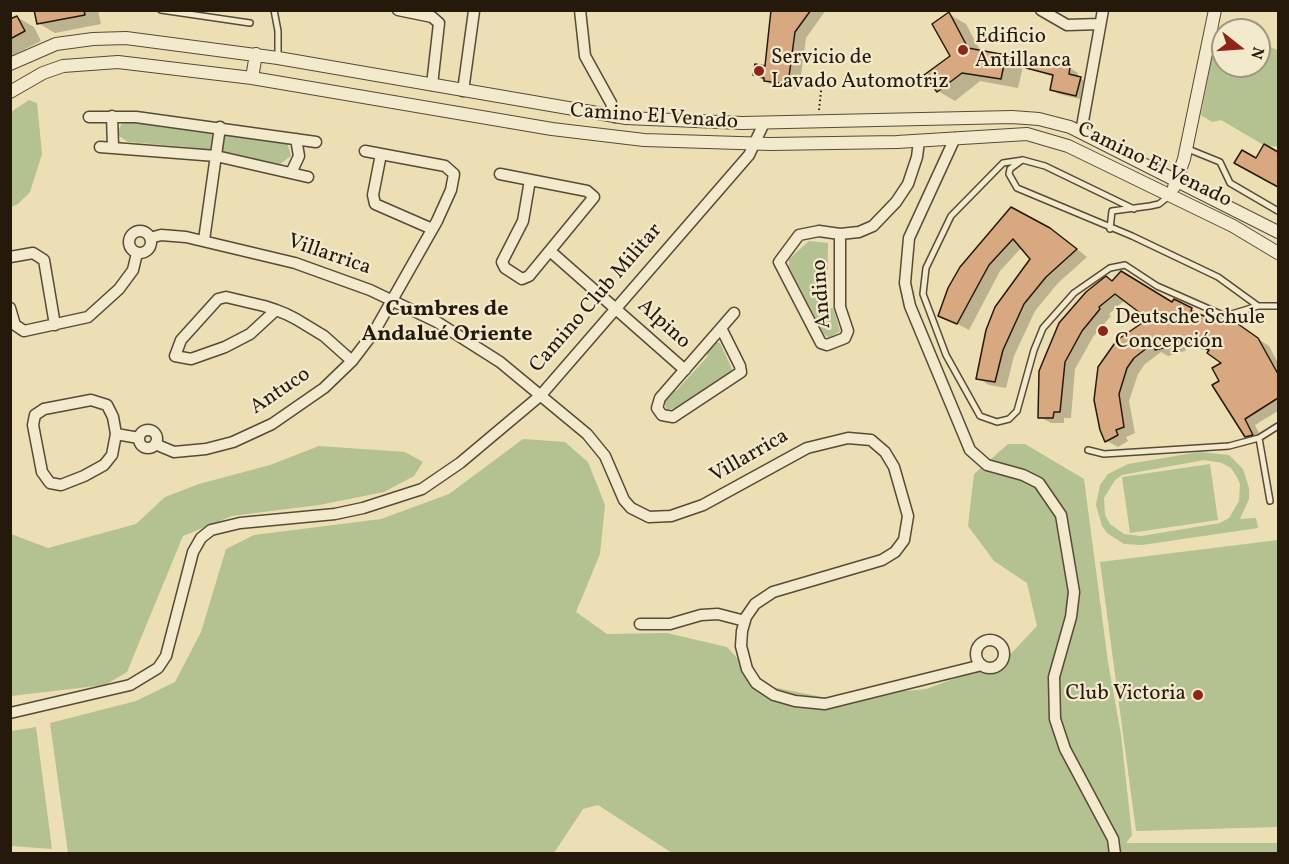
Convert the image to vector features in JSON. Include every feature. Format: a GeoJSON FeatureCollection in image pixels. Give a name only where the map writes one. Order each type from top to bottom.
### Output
{"type":"FeatureCollection","features":[{"type":"Feature","properties":{"kind":"street"},"geometry":{"type":"LineString","coordinates":[[399,10],[432,17],[439,23],[432,85]]}},
{"type":"Feature","properties":{"kind":"street"},"geometry":{"type":"LineString","coordinates":[[580,10],[585,56],[611,103],[615,117]]}},
{"type":"Feature","properties":{"kind":"street"},"geometry":{"type":"LineString","coordinates":[[1041,10],[1067,25],[1100,24]]}},
{"type":"Feature","properties":{"kind":"street"},"geometry":{"type":"LineString","coordinates":[[1081,132],[1103,10]]}},
{"type":"Feature","properties":{"kind":"street"},"geometry":{"type":"LineString","coordinates":[[1169,195],[1178,181],[1215,10]]}},
{"type":"Feature","properties":{"kind":"street"},"geometry":{"type":"LineString","coordinates":[[463,91],[474,11]]}},
{"type":"Feature","properties":{"kind":"street","name":"Camino El Venado"},"geometry":{"type":"LineString","coordinates":[[10,64],[56,44],[111,38],[161,41],[256,54],[615,117],[764,123],[1029,117],[1058,123],[1081,132],[1278,232]]}},
{"type":"Feature","properties":{"kind":"street"},"geometry":{"type":"LineString","coordinates":[[252,78],[256,54]]}},
{"type":"Feature","properties":{"kind":"street","name":"Camino El Venado"},"geometry":{"type":"LineString","coordinates":[[10,92],[53,69],[87,63],[137,63],[252,78],[592,135],[666,141],[755,144],[919,141],[1016,133],[1048,138],[1233,226],[1278,253]]}},
{"type":"Feature","properties":{"kind":"street"},"geometry":{"type":"LineString","coordinates":[[112,116],[113,147]]}},
{"type":"Feature","properties":{"kind":"street"},"geometry":{"type":"LineString","coordinates":[[89,117],[112,116],[220,127],[316,142]]}},
{"type":"Feature","properties":{"kind":"street","name":"Camino Club Militar"},"geometry":{"type":"LineString","coordinates":[[10,713],[130,685],[158,668],[166,656],[193,552],[201,538],[211,530],[240,523],[335,514],[411,494],[438,480],[460,463],[541,394],[749,155],[764,123]]}},
{"type":"Feature","properties":{"kind":"street"},"geometry":{"type":"LineString","coordinates":[[204,240],[220,127]]}},
{"type":"Feature","properties":{"kind":"street"},"geometry":{"type":"LineString","coordinates":[[955,138],[909,238],[905,283],[910,306],[970,450],[987,465],[1023,475],[1039,483],[1061,515],[1074,592],[1067,635],[1054,677],[1055,719],[1065,749],[1113,839],[1115,854]]}},
{"type":"Feature","properties":{"kind":"street"},"geometry":{"type":"LineString","coordinates":[[291,173],[299,156],[296,139]]}},
{"type":"Feature","properties":{"kind":"street","name":"Andino"},"geometry":{"type":"LineString","coordinates":[[840,234],[840,308],[848,331],[845,338],[825,345],[821,343],[778,262],[796,237],[803,233],[840,234],[859,232],[873,226],[908,184],[917,158],[919,141]]}},
{"type":"Feature","properties":{"kind":"street"},"geometry":{"type":"LineString","coordinates":[[100,147],[216,156],[308,177]]}},
{"type":"Feature","properties":{"kind":"street"},"geometry":{"type":"LineString","coordinates":[[365,151],[381,154],[373,195],[375,204],[430,228]]}},
{"type":"Feature","properties":{"kind":"street","name":"Antuco"},"geometry":{"type":"LineString","coordinates":[[116,434],[139,438],[143,431],[151,430],[156,436],[155,444],[168,451],[183,453],[219,447],[272,424],[309,400],[352,361],[374,332],[430,228],[437,221],[451,190],[454,174],[452,169],[445,166],[381,154]]}},
{"type":"Feature","properties":{"kind":"street"},"geometry":{"type":"LineString","coordinates":[[500,174],[587,191],[593,195],[592,201],[550,251],[524,278],[519,278],[502,264],[522,221],[530,180]]}},
{"type":"Feature","properties":{"kind":"street","name":"Villarrica"},"geometry":{"type":"LineString","coordinates":[[137,252],[130,246],[129,239],[133,233],[142,231],[150,238],[170,235],[204,240],[312,268],[392,300],[479,347],[541,394],[594,442],[605,456],[624,500],[631,508],[649,517],[671,516],[703,506],[741,486],[786,457],[830,441],[864,438],[876,443],[894,467],[908,516],[907,534],[899,547],[882,560],[772,592],[755,604],[745,621]]}},
{"type":"Feature","properties":{"kind":"street"},"geometry":{"type":"LineString","coordinates":[[10,308],[15,325],[21,330],[82,319],[98,310],[128,277],[137,252],[147,250],[150,238]]}},
{"type":"Feature","properties":{"kind":"street","name":"Alpino"},"geometry":{"type":"LineString","coordinates":[[550,251],[685,370]]}},
{"type":"Feature","properties":{"kind":"street"},"geometry":{"type":"LineString","coordinates":[[10,257],[33,253],[44,260],[55,325]]}},
{"type":"Feature","properties":{"kind":"street"},"geometry":{"type":"LineString","coordinates":[[276,310],[250,334],[225,347],[191,359],[175,356],[180,340],[222,297],[230,297],[276,310],[312,328],[352,361]]}},
{"type":"Feature","properties":{"kind":"street"},"geometry":{"type":"LineString","coordinates":[[721,328],[741,372],[673,417],[664,417],[657,408],[659,400],[685,370],[721,328],[734,313]]}},
{"type":"Feature","properties":{"kind":"street"},"geometry":{"type":"LineString","coordinates":[[99,400],[110,410],[116,434],[114,451],[104,465],[75,480],[54,484],[46,480],[42,472],[33,420],[44,409],[99,400]]}},
{"type":"Feature","properties":{"kind":"street"},"geometry":{"type":"LineString","coordinates":[[640,624],[670,624],[701,615],[718,614],[745,621],[741,646],[751,677],[774,695],[795,701],[837,702],[982,665]]}},
{"type":"Feature","properties":{"kind":"lane"},"geometry":{"type":"LineString","coordinates":[[161,10],[250,23]]}},
{"type":"Feature","properties":{"kind":"lane"},"geometry":{"type":"LineString","coordinates":[[274,10],[278,31],[278,58]]}},
{"type":"Feature","properties":{"kind":"lane"},"geometry":{"type":"LineString","coordinates":[[1186,148],[1220,162],[1230,183],[1278,211]]}},
{"type":"Feature","properties":{"kind":"lane"},"geometry":{"type":"LineString","coordinates":[[1134,208],[1045,166],[1023,159],[1003,163],[957,208],[933,250],[924,279],[923,294],[946,355],[975,411],[986,420],[1003,421],[1017,411],[1034,350],[1043,328],[1074,293],[1110,268],[1125,265],[1157,286],[1225,316],[1258,306],[1278,306]]}},
{"type":"Feature","properties":{"kind":"lane"},"geometry":{"type":"LineString","coordinates":[[1023,159],[1010,169],[1010,179],[1017,188],[1110,229],[1132,236],[1218,277],[1258,306]]}},
{"type":"Feature","properties":{"kind":"lane"},"geometry":{"type":"LineString","coordinates":[[1110,229],[1112,211],[1159,204],[1169,195]]}},
{"type":"Feature","properties":{"kind":"lane"},"geometry":{"type":"LineString","coordinates":[[1088,450],[1104,454],[1236,445],[1259,438],[1278,426]]}},
{"type":"Feature","properties":{"kind":"lane"},"geometry":{"type":"LineString","coordinates":[[1259,438],[1270,501]]}},
{"type":"Feature","properties":{"kind":"path"},"geometry":{"type":"LineString","coordinates":[[818,122],[824,73]]}},
{"type":"Feature","properties":{"kind":"path"},"geometry":{"type":"LineString","coordinates":[[814,82],[822,84]]}},
{"type":"Feature","properties":{"kind":"green space"},"geometry":{"type":"Polygon","coordinates":[[[1271,47],[1278,50],[1278,146],[1267,147],[1221,120],[1212,122],[1201,115],[1211,62],[1211,78],[1271,78],[1271,47]]]}},
{"type":"Feature","properties":{"kind":"green space"},"geometry":{"type":"Polygon","coordinates":[[[29,100],[37,103],[42,154],[30,192],[18,204],[11,207],[11,112],[29,100]]]}},
{"type":"Feature","properties":{"kind":"green space"},"geometry":{"type":"Polygon","coordinates":[[[122,123],[283,141],[287,142],[291,156],[280,164],[188,147],[128,142],[119,136],[118,131],[122,123]]]}},
{"type":"Feature","properties":{"kind":"green space"},"geometry":{"type":"Polygon","coordinates":[[[809,241],[828,243],[827,309],[833,308],[840,331],[829,338],[824,334],[789,267],[789,259],[809,241]]]}},
{"type":"Feature","properties":{"kind":"green space"},"geometry":{"type":"Polygon","coordinates":[[[716,342],[720,343],[732,369],[731,373],[676,408],[667,410],[664,401],[672,390],[676,391],[708,356],[705,352],[716,342]]]}},
{"type":"Feature","properties":{"kind":"green space"},"geometry":{"type":"Polygon","coordinates":[[[523,439],[565,442],[588,462],[605,505],[600,554],[576,612],[607,634],[667,633],[727,647],[762,685],[827,698],[926,689],[1005,660],[1037,626],[1027,583],[994,561],[968,526],[974,474],[1008,444],[1025,444],[1084,479],[1108,662],[1121,735],[1132,835],[1126,843],[1278,843],[1278,853],[672,853],[598,805],[583,809],[554,853],[68,853],[50,723],[136,701],[175,682],[201,632],[226,549],[254,535],[381,519],[449,494],[523,439]]]}},
{"type":"Feature","properties":{"kind":"green space"},"geometry":{"type":"Polygon","coordinates":[[[319,446],[405,452],[423,462],[414,476],[384,492],[319,505],[232,516],[183,536],[127,672],[105,685],[11,696],[11,534],[48,548],[136,524],[165,497],[199,484],[270,465],[319,446]]]}},
{"type":"Feature","properties":{"kind":"green space"},"geometry":{"type":"Polygon","coordinates":[[[1199,452],[1229,455],[1243,469],[1249,488],[1249,499],[1240,519],[1256,518],[1258,528],[1142,545],[1124,544],[1107,533],[1102,526],[1096,505],[1100,485],[1108,474],[1128,464],[1199,452]],[[1204,460],[1122,475],[1115,480],[1104,498],[1105,515],[1110,524],[1124,534],[1141,536],[1220,523],[1229,518],[1239,501],[1240,484],[1231,468],[1222,463],[1204,460]]]}},
{"type":"Feature","properties":{"kind":"green space"},"geometry":{"type":"Polygon","coordinates":[[[1210,464],[1218,520],[1130,533],[1122,477],[1210,464]]]}},
{"type":"Feature","properties":{"kind":"green space","name":"Club Victoria"},"geometry":{"type":"Polygon","coordinates":[[[1278,540],[1278,827],[1136,831],[1100,562],[1278,540]]]}},
{"type":"Feature","properties":{"kind":"green space"},"geometry":{"type":"Polygon","coordinates":[[[36,727],[52,849],[11,846],[11,731],[36,727]]]}},
{"type":"Feature","properties":{"kind":"building"},"geometry":{"type":"Polygon","coordinates":[[[34,10],[84,10],[85,15],[37,24],[34,10]]]}},
{"type":"Feature","properties":{"kind":"building"},"geometry":{"type":"Polygon","coordinates":[[[771,10],[811,10],[795,32],[788,84],[764,81],[764,78],[753,75],[755,64],[765,66],[771,10]]]}},
{"type":"Feature","properties":{"kind":"building","name":"Edificio Antillanca"},"geometry":{"type":"Polygon","coordinates":[[[949,12],[968,48],[1006,55],[1001,79],[962,73],[937,92],[924,75],[950,56],[932,24],[949,12]]]}},
{"type":"Feature","properties":{"kind":"building"},"geometry":{"type":"Polygon","coordinates":[[[17,16],[25,31],[10,39],[10,19],[17,16]]]}},
{"type":"Feature","properties":{"kind":"building"},"geometry":{"type":"Polygon","coordinates":[[[1029,57],[1070,67],[1069,74],[1081,77],[1076,96],[1050,90],[1053,75],[1026,68],[1029,57]]]}},
{"type":"Feature","properties":{"kind":"building"},"geometry":{"type":"Polygon","coordinates":[[[1264,144],[1278,152],[1278,187],[1234,163],[1242,150],[1256,158],[1264,144]]]}},
{"type":"Feature","properties":{"kind":"building"},"geometry":{"type":"Polygon","coordinates":[[[1011,207],[1050,228],[1077,249],[1046,277],[1024,304],[1003,350],[995,382],[976,379],[986,330],[995,307],[1030,259],[1013,239],[989,265],[957,324],[938,316],[948,288],[960,267],[1011,207]]]}},
{"type":"Feature","properties":{"kind":"building"},"geometry":{"type":"Polygon","coordinates":[[[1121,271],[1172,302],[1174,299],[1192,308],[1191,311],[1225,324],[1231,319],[1258,338],[1278,374],[1278,398],[1245,419],[1253,435],[1245,437],[1212,385],[1219,381],[1212,368],[1221,363],[1207,353],[1209,350],[1196,344],[1175,341],[1175,345],[1155,350],[1152,344],[1134,358],[1127,368],[1119,394],[1124,427],[1116,430],[1118,435],[1105,442],[1094,400],[1098,367],[1117,340],[1148,319],[1115,294],[1099,307],[1100,309],[1082,331],[1065,362],[1060,412],[1054,412],[1053,418],[1038,418],[1039,371],[1059,323],[1086,292],[1106,276],[1112,281],[1121,271]]]}},
{"type":"Feature","properties":{"kind":"place","name":"Edificio Antillanca"},"geometry":{"type":"Point","coordinates":[963,50]}},
{"type":"Feature","properties":{"kind":"place","name":"Servicio de Lavado Automotriz"},"geometry":{"type":"Point","coordinates":[759,71]}},
{"type":"Feature","properties":{"kind":"place","name":"Deutsche Schule Concepción"},"geometry":{"type":"Point","coordinates":[1103,331]}},
{"type":"Feature","properties":{"kind":"place","name":"Club Victoria"},"geometry":{"type":"Point","coordinates":[1198,695]}},
{"type":"Feature","properties":{"kind":"district","name":"Cumbres de Andalué Oriente"},"geometry":{"type":"Point","coordinates":[447,324]}}]}
